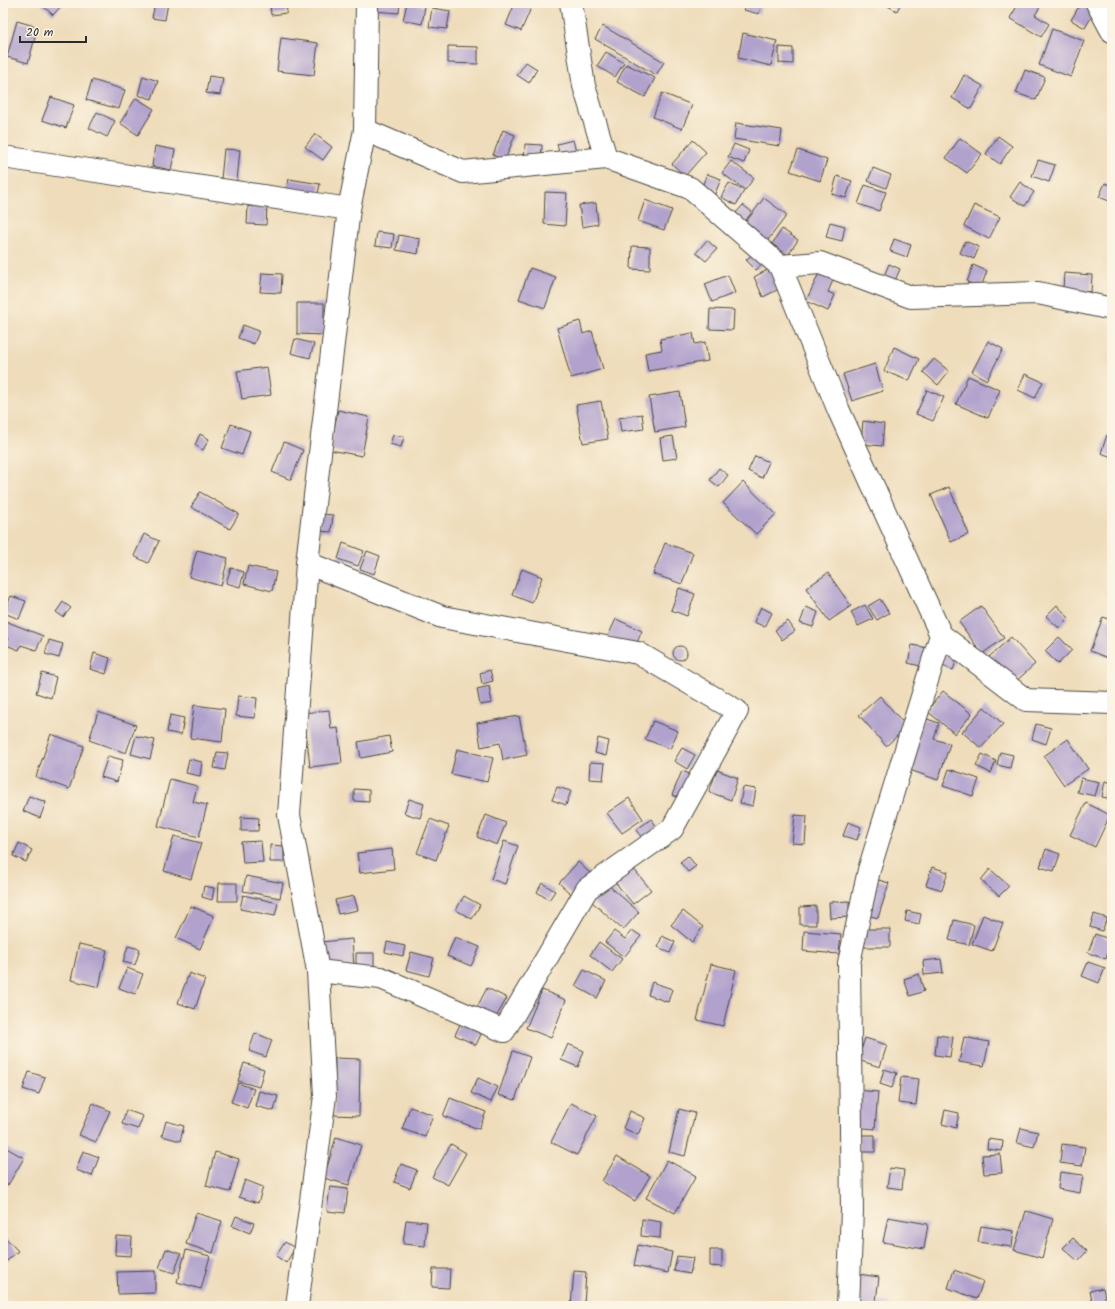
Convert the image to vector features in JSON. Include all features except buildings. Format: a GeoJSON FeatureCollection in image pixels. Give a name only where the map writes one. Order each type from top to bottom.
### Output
{"type":"FeatureCollection","features":[{"type":"Feature","properties":{"kind":"street"},"geometry":{"type":"LineString","coordinates":[[297,1306],[325,1096],[318,971],[288,815],[307,563],[349,209],[365,130],[367,3]]}},
{"type":"Feature","properties":{"kind":"street"},"geometry":{"type":"LineString","coordinates":[[571,3],[584,86],[606,158]]}},
{"type":"Feature","properties":{"kind":"street"},"geometry":{"type":"LineString","coordinates":[[1097,3],[1112,31]]}},
{"type":"Feature","properties":{"kind":"street"},"geometry":{"type":"LineString","coordinates":[[365,130],[463,172],[606,158],[690,188],[780,266],[839,411],[941,635],[1026,700],[1112,703]]}},
{"type":"Feature","properties":{"kind":"street"},"geometry":{"type":"LineString","coordinates":[[3,157],[349,209]]}},
{"type":"Feature","properties":{"kind":"street"},"geometry":{"type":"LineString","coordinates":[[780,266],[820,264],[911,297],[1038,293],[1112,309]]}},
{"type":"Feature","properties":{"kind":"street"},"geometry":{"type":"LineString","coordinates":[[307,563],[442,617],[638,653],[736,711],[672,829],[587,889],[504,1031],[381,978],[318,971]]}},
{"type":"Feature","properties":{"kind":"street"},"geometry":{"type":"LineString","coordinates":[[848,1306],[852,1211],[849,963],[869,870],[941,635]]}}]}
